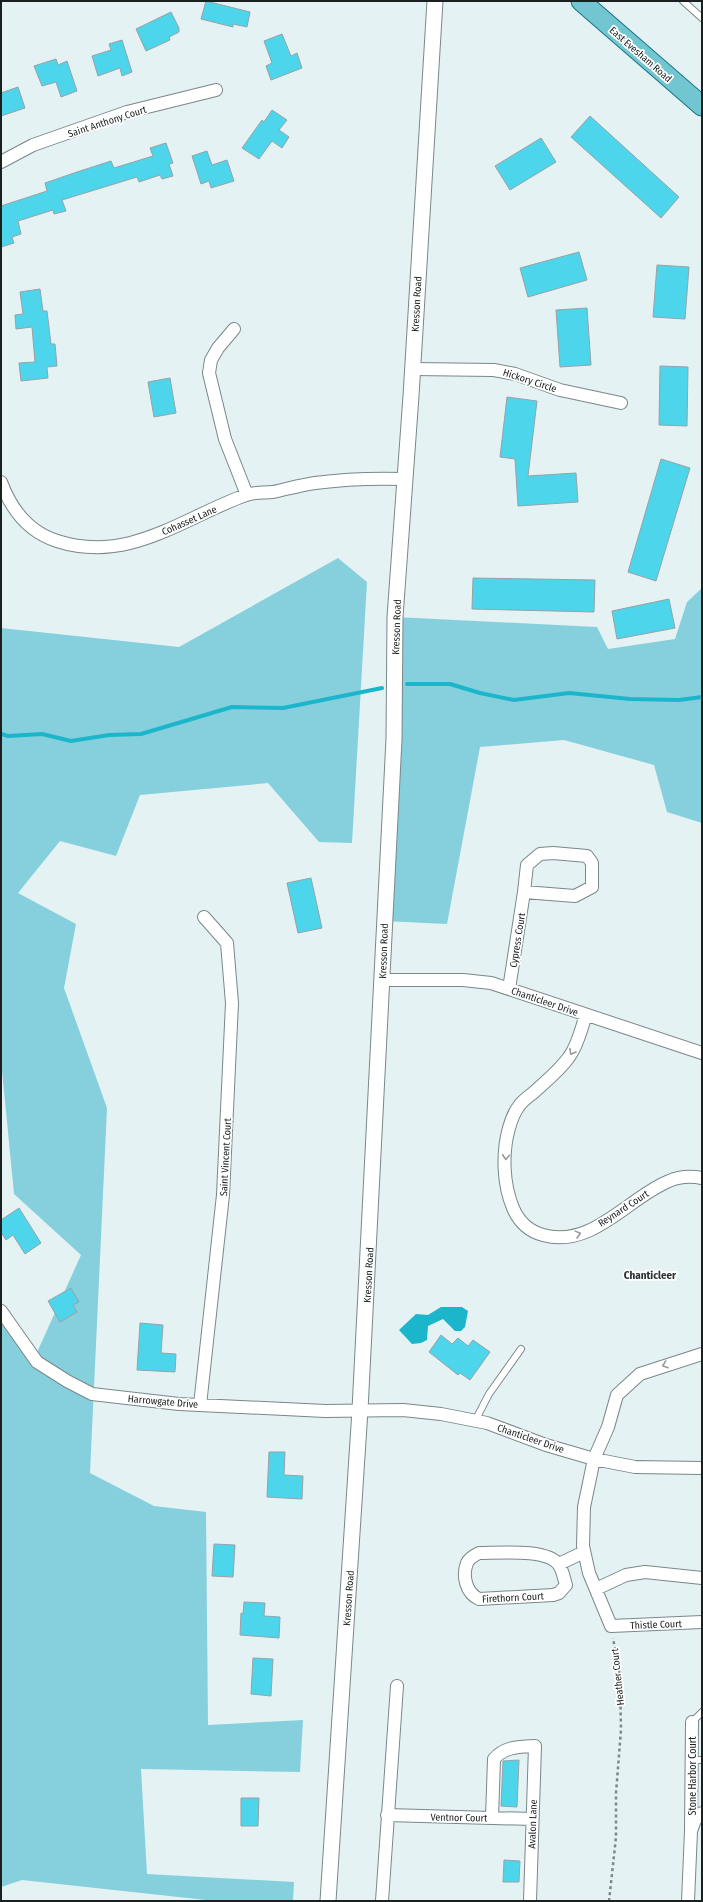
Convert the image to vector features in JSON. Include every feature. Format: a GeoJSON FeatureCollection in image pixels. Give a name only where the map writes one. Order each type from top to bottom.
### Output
{"type":"FeatureCollection","features":[{"type":"Feature","properties":{"kind":"main road","name":"East Evesham Road"},"geometry":{"type":"LineString","coordinates":[[581,1],[702,106]]}},
{"type":"Feature","properties":{"kind":"street","name":"Kresson Road"},"geometry":{"type":"LineString","coordinates":[[328,1901],[360,1410],[383,980],[394,739],[395,617],[406,479],[435,1]]}},
{"type":"Feature","properties":{"kind":"street","name":"Saint Anthony Court"},"geometry":{"type":"LineString","coordinates":[[1,162],[33,145],[127,112],[216,90]]}},
{"type":"Feature","properties":{"kind":"street"},"geometry":{"type":"LineString","coordinates":[[234,329],[218,348],[211,360],[209,372],[225,439],[248,494]]}},
{"type":"Feature","properties":{"kind":"street","name":"Hickory Circle"},"geometry":{"type":"LineString","coordinates":[[413,369],[494,370],[514,374],[560,390],[621,403]]}},
{"type":"Feature","properties":{"kind":"street","name":"Cohasset Lane"},"geometry":{"type":"LineString","coordinates":[[1,482],[17,512],[28,524],[46,537],[70,545],[92,548],[117,547],[152,537],[248,494],[272,492],[314,483],[370,478],[406,479]]}},
{"type":"Feature","properties":{"kind":"street","name":"Cypress Court"},"geometry":{"type":"LineString","coordinates":[[509,989],[527,865],[540,854],[553,852],[587,856],[592,863],[592,887],[576,896],[524,892]]}},
{"type":"Feature","properties":{"kind":"street","name":"Saint Vincent Court"},"geometry":{"type":"LineString","coordinates":[[200,1405],[223,1195],[232,1004],[227,942],[204,917]]}},
{"type":"Feature","properties":{"kind":"street","name":"Chanticleer Drive"},"geometry":{"type":"LineString","coordinates":[[383,980],[463,980],[491,984],[702,1053]]}},
{"type":"Feature","properties":{"kind":"street","name":"Reynard Court"},"geometry":{"type":"LineString","coordinates":[[586,1015],[576,1045],[570,1056],[560,1068],[519,1106],[509,1128],[505,1159],[506,1189],[513,1210],[523,1225],[532,1232],[548,1237],[567,1237],[585,1232],[606,1221],[646,1192],[670,1180],[689,1176],[702,1178]]}},
{"type":"Feature","properties":{"kind":"street","name":"Harrowgate Drive"},"geometry":{"type":"LineString","coordinates":[[1,1311],[37,1362],[67,1381],[92,1394],[200,1405],[360,1410]]}},
{"type":"Feature","properties":{"kind":"street"},"geometry":{"type":"LineString","coordinates":[[611,1626],[589,1573],[584,1552],[584,1507],[594,1459],[608,1427],[617,1395],[640,1374],[702,1354]]}},
{"type":"Feature","properties":{"kind":"street","name":"Chanticleer Drive"},"geometry":{"type":"LineString","coordinates":[[360,1410],[403,1410],[441,1414],[475,1421],[594,1459],[635,1467],[702,1468]]}},
{"type":"Feature","properties":{"kind":"street"},"geometry":{"type":"LineString","coordinates":[[559,1564],[584,1552]]}},
{"type":"Feature","properties":{"kind":"street","name":"Firethorn Court"},"geometry":{"type":"LineString","coordinates":[[479,1553],[521,1553],[549,1556],[559,1564],[566,1585],[559,1593],[553,1595],[479,1599],[471,1596],[468,1590],[466,1578],[467,1563],[479,1553]]}},
{"type":"Feature","properties":{"kind":"street"},"geometry":{"type":"LineString","coordinates":[[596,1589],[626,1575],[645,1572],[702,1578]]}},
{"type":"Feature","properties":{"kind":"street","name":"Thistle Court"},"geometry":{"type":"LineString","coordinates":[[611,1626],[702,1622]]}},
{"type":"Feature","properties":{"kind":"street"},"geometry":{"type":"LineString","coordinates":[[382,1901],[397,1686]]}},
{"type":"Feature","properties":{"kind":"street","name":"Stone Harbor Court"},"geometry":{"type":"LineString","coordinates":[[688,1901],[691,1831],[697,1760],[692,1722]]}},
{"type":"Feature","properties":{"kind":"street","name":"Avalon Lane"},"geometry":{"type":"LineString","coordinates":[[492,1818],[494,1758],[499,1752],[512,1748],[535,1746],[530,1901]]}},
{"type":"Feature","properties":{"kind":"street","name":"Stone Harbor Court"},"geometry":{"type":"LineString","coordinates":[[691,1831],[695,1820],[702,1813]]}},
{"type":"Feature","properties":{"kind":"street","name":"Ventnor Court"},"geometry":{"type":"LineString","coordinates":[[387,1815],[532,1819]]}},
{"type":"Feature","properties":{"kind":"lane"},"geometry":{"type":"LineString","coordinates":[[683,1],[702,18]]}},
{"type":"Feature","properties":{"kind":"lane"},"geometry":{"type":"LineString","coordinates":[[475,1421],[489,1394],[521,1349]]}},
{"type":"Feature","properties":{"kind":"lane"},"geometry":{"type":"LineString","coordinates":[[692,1722],[702,1712]]}},
{"type":"Feature","properties":{"kind":"path","name":"Heather Court"},"geometry":{"type":"LineString","coordinates":[[609,1901],[616,1837],[616,1792],[621,1730],[620,1677],[611,1626]]}},
{"type":"Feature","properties":{"kind":"shaded area"},"geometry":{"type":"Polygon","coordinates":[[[338,558],[367,582],[352,843],[319,842],[268,783],[140,795],[116,856],[60,841],[18,893],[76,924],[64,988],[107,1108],[90,1473],[154,1506],[206,1512],[208,1725],[303,1720],[300,1772],[141,1769],[147,1874],[294,1882],[293,1901],[215,1901],[22,1880],[1,1887],[1,1313],[34,1359],[81,1255],[14,1194],[1,1060],[1,628],[179,647],[338,558]]]}},
{"type":"Feature","properties":{"kind":"shaded area"},"geometry":{"type":"Polygon","coordinates":[[[702,588],[702,823],[667,812],[654,765],[564,740],[480,747],[447,924],[384,921],[395,617],[597,627],[608,649],[675,639],[687,602],[702,588]]]}},
{"type":"Feature","properties":{"kind":"shaded area"},"geometry":{"type":"Polygon","coordinates":[[[441,1307],[462,1307],[468,1311],[465,1327],[461,1331],[455,1331],[443,1319],[428,1326],[427,1340],[421,1343],[412,1344],[399,1330],[416,1314],[428,1315],[441,1307]]]}},
{"type":"Feature","properties":{"kind":"building"},"geometry":{"type":"Polygon","coordinates":[[[206,1],[250,12],[247,27],[233,24],[233,27],[201,19],[206,1]]]}},
{"type":"Feature","properties":{"kind":"building"},"geometry":{"type":"Polygon","coordinates":[[[171,12],[179,28],[179,32],[169,37],[170,40],[146,51],[136,29],[171,12]]]}},
{"type":"Feature","properties":{"kind":"building"},"geometry":{"type":"Polygon","coordinates":[[[282,34],[291,56],[297,53],[302,68],[271,80],[266,66],[272,63],[264,41],[282,34]]]}},
{"type":"Feature","properties":{"kind":"building"},"geometry":{"type":"Polygon","coordinates":[[[122,40],[132,72],[122,76],[120,68],[98,76],[92,56],[111,50],[109,44],[122,40]]]}},
{"type":"Feature","properties":{"kind":"building"},"geometry":{"type":"Polygon","coordinates":[[[56,59],[58,65],[67,61],[77,91],[61,97],[56,82],[42,86],[34,66],[56,59]]]}},
{"type":"Feature","properties":{"kind":"building"},"geometry":{"type":"Polygon","coordinates":[[[18,87],[25,108],[1,116],[1,93],[18,87]]]}},
{"type":"Feature","properties":{"kind":"building"},"geometry":{"type":"Polygon","coordinates":[[[272,110],[287,120],[279,130],[289,137],[282,148],[272,141],[259,159],[242,148],[262,120],[264,122],[272,110]]]}},
{"type":"Feature","properties":{"kind":"building"},"geometry":{"type":"Polygon","coordinates":[[[590,116],[679,197],[661,218],[571,137],[590,116]]]}},
{"type":"Feature","properties":{"kind":"building"},"geometry":{"type":"Polygon","coordinates":[[[541,138],[556,162],[510,190],[495,166],[541,138]]]}},
{"type":"Feature","properties":{"kind":"building"},"geometry":{"type":"Polygon","coordinates":[[[166,143],[173,163],[169,164],[173,176],[162,179],[160,175],[139,182],[137,177],[62,200],[66,211],[54,214],[53,210],[18,221],[21,234],[12,237],[14,243],[1,247],[1,206],[47,191],[45,183],[77,172],[111,161],[114,168],[153,156],[150,148],[166,143]]]}},
{"type":"Feature","properties":{"kind":"building"},"geometry":{"type":"Polygon","coordinates":[[[207,151],[212,165],[227,160],[234,181],[211,188],[209,181],[201,184],[192,156],[207,151]]]}},
{"type":"Feature","properties":{"kind":"building"},"geometry":{"type":"Polygon","coordinates":[[[579,252],[587,280],[528,297],[520,268],[579,252]]]}},
{"type":"Feature","properties":{"kind":"building"},"geometry":{"type":"Polygon","coordinates":[[[657,265],[689,267],[685,319],[653,317],[657,265]]]}},
{"type":"Feature","properties":{"kind":"building"},"geometry":{"type":"Polygon","coordinates":[[[40,289],[43,311],[47,311],[51,344],[55,344],[57,366],[47,367],[48,378],[21,381],[19,363],[35,362],[32,327],[16,329],[15,315],[23,314],[20,292],[40,289]]]}},
{"type":"Feature","properties":{"kind":"building"},"geometry":{"type":"Polygon","coordinates":[[[587,308],[591,365],[560,367],[556,310],[587,308]]]}},
{"type":"Feature","properties":{"kind":"building"},"geometry":{"type":"Polygon","coordinates":[[[660,366],[688,367],[687,426],[659,425],[660,366]]]}},
{"type":"Feature","properties":{"kind":"building"},"geometry":{"type":"Polygon","coordinates":[[[170,378],[176,413],[154,417],[148,382],[170,378]]]}},
{"type":"Feature","properties":{"kind":"building"},"geometry":{"type":"Polygon","coordinates":[[[507,397],[537,401],[528,476],[576,473],[578,502],[518,506],[515,459],[500,457],[507,397]]]}},
{"type":"Feature","properties":{"kind":"building"},"geometry":{"type":"Polygon","coordinates":[[[661,459],[690,468],[656,581],[628,572],[661,459]]]}},
{"type":"Feature","properties":{"kind":"building"},"geometry":{"type":"Polygon","coordinates":[[[473,578],[595,580],[594,612],[472,609],[473,578]]]}},
{"type":"Feature","properties":{"kind":"building"},"geometry":{"type":"Polygon","coordinates":[[[669,599],[675,628],[617,639],[612,611],[669,599]]]}},
{"type":"Feature","properties":{"kind":"building"},"geometry":{"type":"Polygon","coordinates":[[[311,878],[322,928],[298,933],[287,883],[311,878]]]}},
{"type":"Feature","properties":{"kind":"building"},"geometry":{"type":"Polygon","coordinates":[[[19,1208],[41,1243],[25,1254],[13,1235],[6,1240],[1,1232],[1,1220],[19,1208]]]}},
{"type":"Feature","properties":{"kind":"building"},"geometry":{"type":"Polygon","coordinates":[[[71,1288],[79,1302],[73,1305],[77,1312],[60,1322],[48,1301],[71,1288]]]}},
{"type":"Feature","properties":{"kind":"building"},"geometry":{"type":"Polygon","coordinates":[[[140,1323],[163,1325],[161,1353],[176,1354],[175,1372],[137,1370],[140,1323]]]}},
{"type":"Feature","properties":{"kind":"building"},"geometry":{"type":"Polygon","coordinates":[[[441,1335],[452,1344],[458,1338],[468,1346],[473,1340],[490,1352],[470,1380],[460,1373],[458,1375],[429,1352],[441,1335]]]}},
{"type":"Feature","properties":{"kind":"building"},"geometry":{"type":"Polygon","coordinates":[[[269,1452],[285,1452],[284,1475],[303,1476],[302,1499],[267,1497],[269,1452]]]}},
{"type":"Feature","properties":{"kind":"building"},"geometry":{"type":"Polygon","coordinates":[[[214,1544],[235,1545],[233,1577],[212,1576],[214,1544]]]}},
{"type":"Feature","properties":{"kind":"building"},"geometry":{"type":"Polygon","coordinates":[[[244,1602],[265,1603],[264,1616],[280,1617],[279,1638],[240,1635],[241,1613],[243,1614],[244,1602]]]}},
{"type":"Feature","properties":{"kind":"building"},"geometry":{"type":"Polygon","coordinates":[[[253,1658],[273,1659],[271,1696],[251,1694],[253,1658]]]}},
{"type":"Feature","properties":{"kind":"building"},"geometry":{"type":"Polygon","coordinates":[[[519,1760],[517,1807],[501,1806],[503,1761],[519,1760]]]}},
{"type":"Feature","properties":{"kind":"building"},"geometry":{"type":"Polygon","coordinates":[[[241,1798],[259,1798],[258,1826],[241,1826],[241,1798]]]}},
{"type":"Feature","properties":{"kind":"building"},"geometry":{"type":"Polygon","coordinates":[[[504,1860],[520,1861],[519,1882],[503,1882],[504,1860]]]}},
{"type":"Feature","properties":{"kind":"waterway"},"geometry":{"type":"LineString","coordinates":[[407,684],[450,684],[480,693],[514,700],[569,693],[630,699],[679,700],[702,697]]}},
{"type":"Feature","properties":{"kind":"waterway"},"geometry":{"type":"LineString","coordinates":[[1,734],[8,736],[42,734],[71,741],[109,735],[141,734],[232,707],[283,708],[382,688]]}},
{"type":"Feature","properties":{"kind":"district","name":"Chanticleer"},"geometry":{"type":"Point","coordinates":[650,1275]}}]}
